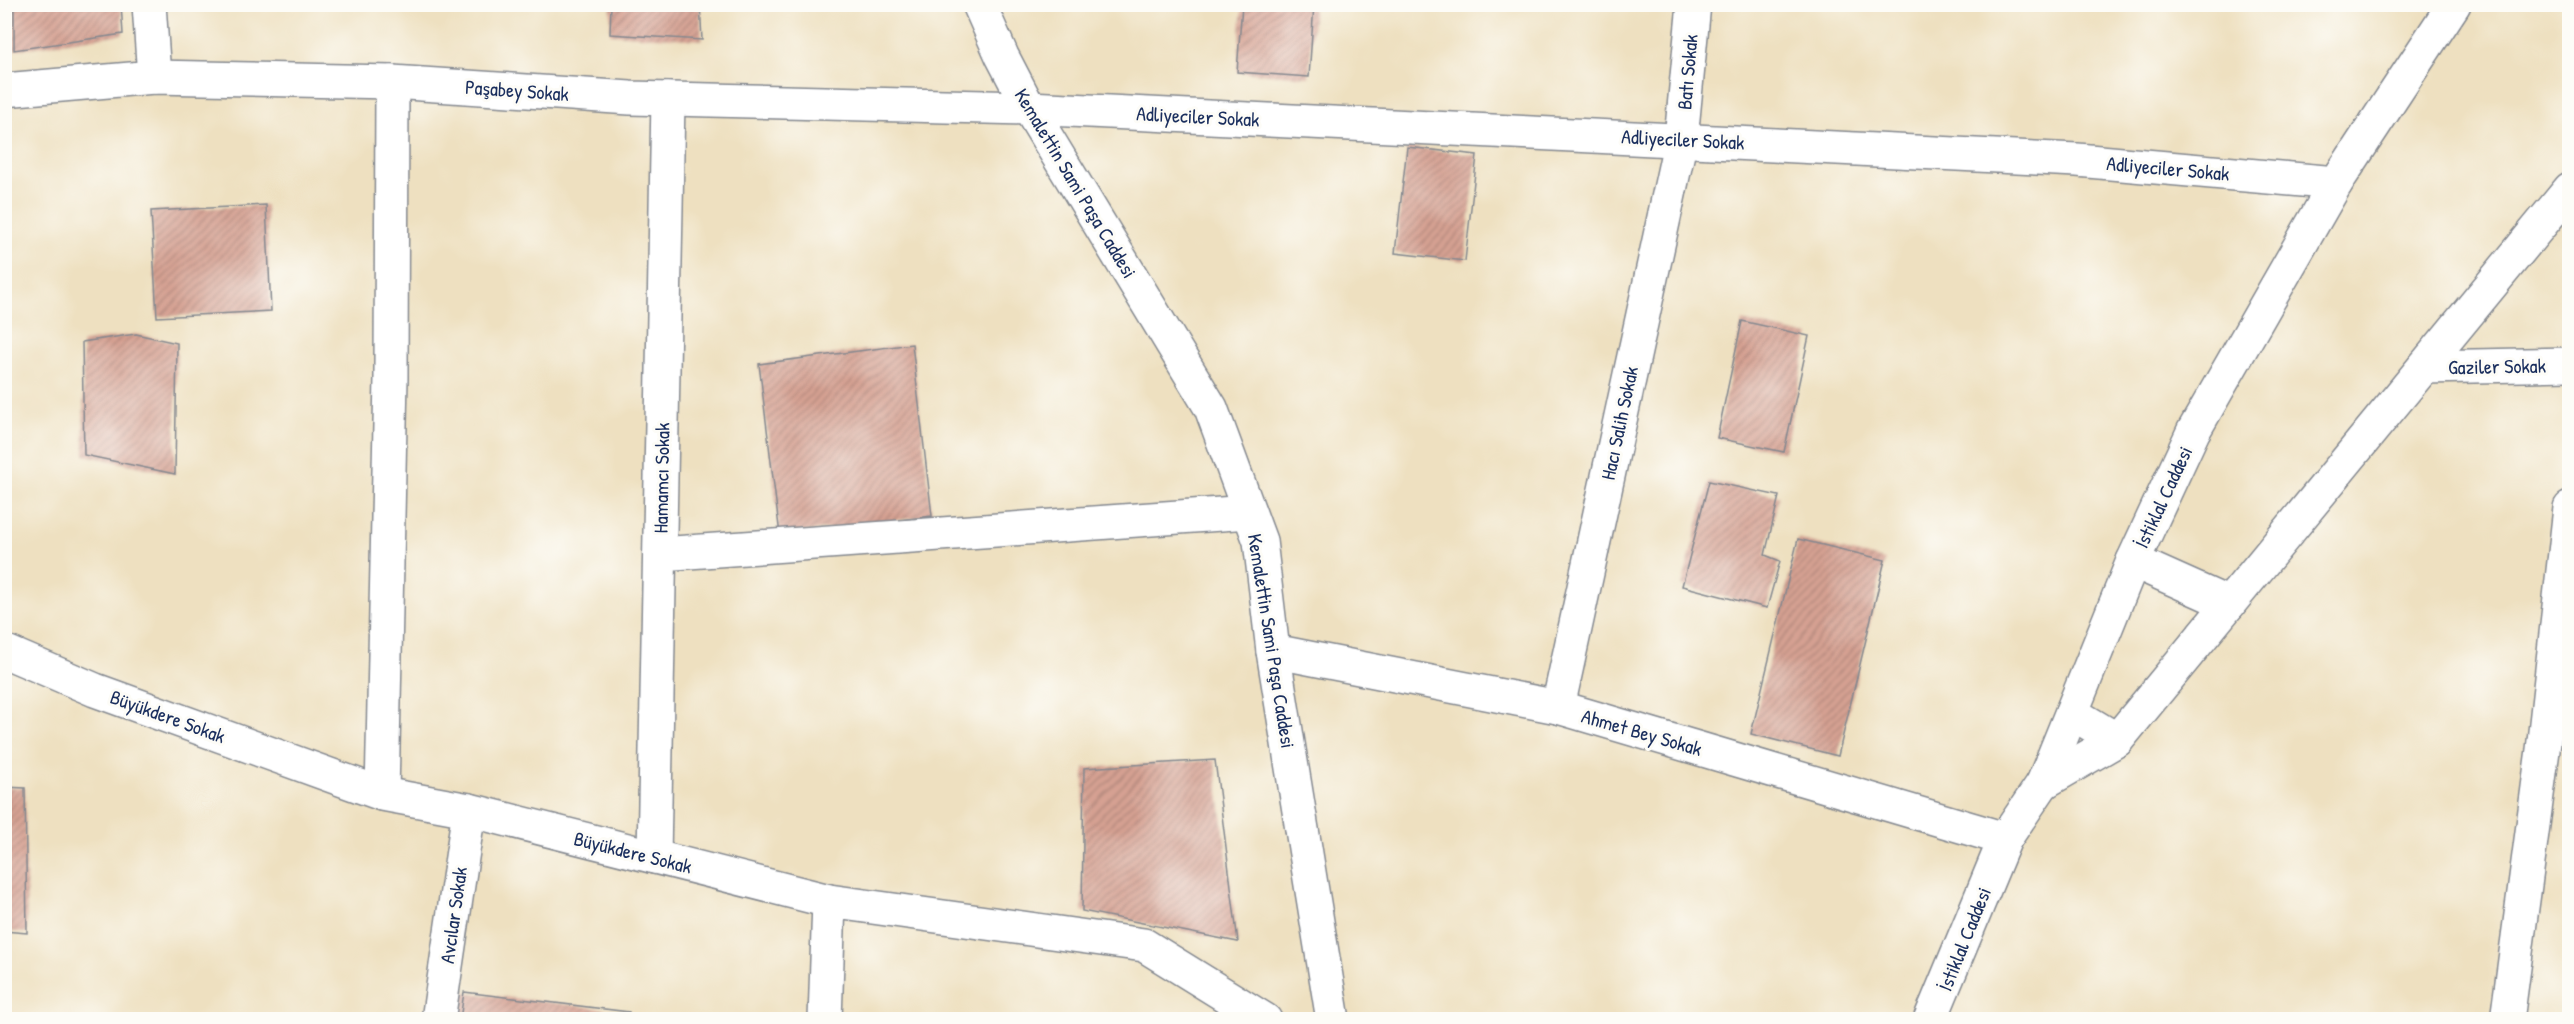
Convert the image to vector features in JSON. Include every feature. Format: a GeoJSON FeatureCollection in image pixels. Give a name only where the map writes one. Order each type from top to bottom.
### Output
{"type":"FeatureCollection","features":[{"type":"Feature","properties":{"kind":"street"},"geometry":{"type":"LineString","coordinates":[[150,4],[154,77]]}},
{"type":"Feature","properties":{"kind":"street","name":"Kemalettin Sami Paşa Caddesi"},"geometry":{"type":"LineString","coordinates":[[979,4],[1002,56],[1029,108],[1211,408],[1260,542],[1273,651],[1333,1020]]}},
{"type":"Feature","properties":{"kind":"street","name":"Batı Sokak"},"geometry":{"type":"LineString","coordinates":[[1681,139],[1694,4]]}},
{"type":"Feature","properties":{"kind":"street","name":"İstiklal Caddesi"},"geometry":{"type":"LineString","coordinates":[[1930,1020],[2005,839],[2043,783],[2133,561],[2193,432],[2336,183],[2454,4]]}},
{"type":"Feature","properties":{"kind":"street","name":"Paşabey Sokak"},"geometry":{"type":"LineString","coordinates":[[4,90],[154,77],[392,82],[618,98],[1029,108]]}},
{"type":"Feature","properties":{"kind":"street"},"geometry":{"type":"LineString","coordinates":[[382,794],[391,378],[392,82]]}},
{"type":"Feature","properties":{"kind":"street","name":"Hamamcı Sokak"},"geometry":{"type":"LineString","coordinates":[[654,858],[668,99]]}},
{"type":"Feature","properties":{"kind":"street","name":"Adliyeciler Sokak"},"geometry":{"type":"LineString","coordinates":[[1029,108],[2077,160],[2336,183]]}},
{"type":"Feature","properties":{"kind":"street","name":"Hacı Salih Sokak"},"geometry":{"type":"LineString","coordinates":[[1558,707],[1681,139]]}},
{"type":"Feature","properties":{"kind":"street"},"geometry":{"type":"LineString","coordinates":[[2043,783],[2117,740],[2570,189]]}},
{"type":"Feature","properties":{"kind":"street","name":"Gaziler Sokak"},"geometry":{"type":"LineString","coordinates":[[2424,367],[2570,364]]}},
{"type":"Feature","properties":{"kind":"street"},"geometry":{"type":"LineString","coordinates":[[2507,1020],[2564,611],[2570,508]]}},
{"type":"Feature","properties":{"kind":"street"},"geometry":{"type":"LineString","coordinates":[[660,555],[1249,512]]}},
{"type":"Feature","properties":{"kind":"street"},"geometry":{"type":"LineString","coordinates":[[2133,561],[2229,604]]}},
{"type":"Feature","properties":{"kind":"street","name":"Büyükdere Sokak"},"geometry":{"type":"LineString","coordinates":[[4,651],[95,690],[382,794],[469,810],[829,901],[1144,945],[1265,1020]]}},
{"type":"Feature","properties":{"kind":"street","name":"Ahmet Bey Sokak"},"geometry":{"type":"LineString","coordinates":[[1273,651],[1558,707],[2005,839]]}},
{"type":"Feature","properties":{"kind":"street"},"geometry":{"type":"LineString","coordinates":[[2072,712],[2117,740]]}},
{"type":"Feature","properties":{"kind":"street","name":"Avcılar Sokak"},"geometry":{"type":"LineString","coordinates":[[438,1020],[469,810]]}},
{"type":"Feature","properties":{"kind":"street"},"geometry":{"type":"LineString","coordinates":[[825,1020],[829,901]]}},
{"type":"Feature","properties":{"kind":"building"},"geometry":{"type":"Polygon","coordinates":[[[14,4],[121,4],[123,34],[14,50],[14,4]]]}},
{"type":"Feature","properties":{"kind":"building"},"geometry":{"type":"Polygon","coordinates":[[[611,4],[700,4],[702,40],[610,34],[611,4]]]}},
{"type":"Feature","properties":{"kind":"building"},"geometry":{"type":"Polygon","coordinates":[[[1242,4],[1314,4],[1309,77],[1237,72],[1242,4]]]}},
{"type":"Feature","properties":{"kind":"building"},"geometry":{"type":"Polygon","coordinates":[[[1407,147],[1477,155],[1465,261],[1395,253],[1407,147]]]}},
{"type":"Feature","properties":{"kind":"building"},"geometry":{"type":"Polygon","coordinates":[[[266,205],[271,311],[157,317],[151,211],[266,205]]]}},
{"type":"Feature","properties":{"kind":"building"},"geometry":{"type":"Polygon","coordinates":[[[1742,321],[1809,336],[1784,452],[1717,438],[1742,321]]]}},
{"type":"Feature","properties":{"kind":"building"},"geometry":{"type":"Polygon","coordinates":[[[136,334],[177,343],[175,474],[84,455],[82,342],[136,334]]]}},
{"type":"Feature","properties":{"kind":"building"},"geometry":{"type":"Polygon","coordinates":[[[912,344],[932,516],[780,535],[759,364],[912,344]]]}},
{"type":"Feature","properties":{"kind":"building"},"geometry":{"type":"Polygon","coordinates":[[[1709,481],[1779,496],[1765,555],[1780,561],[1767,608],[1682,586],[1709,481]]]}},
{"type":"Feature","properties":{"kind":"building"},"geometry":{"type":"Polygon","coordinates":[[[1798,539],[1885,560],[1838,756],[1751,734],[1798,539]]]}},
{"type":"Feature","properties":{"kind":"building"},"geometry":{"type":"Polygon","coordinates":[[[1215,760],[1238,942],[1082,911],[1084,768],[1215,760]]]}},
{"type":"Feature","properties":{"kind":"building"},"geometry":{"type":"Polygon","coordinates":[[[4,787],[25,788],[27,933],[4,931],[4,787]]]}},
{"type":"Feature","properties":{"kind":"building"},"geometry":{"type":"Polygon","coordinates":[[[464,992],[629,1012],[628,1020],[460,1020],[464,992]]]}}]}
